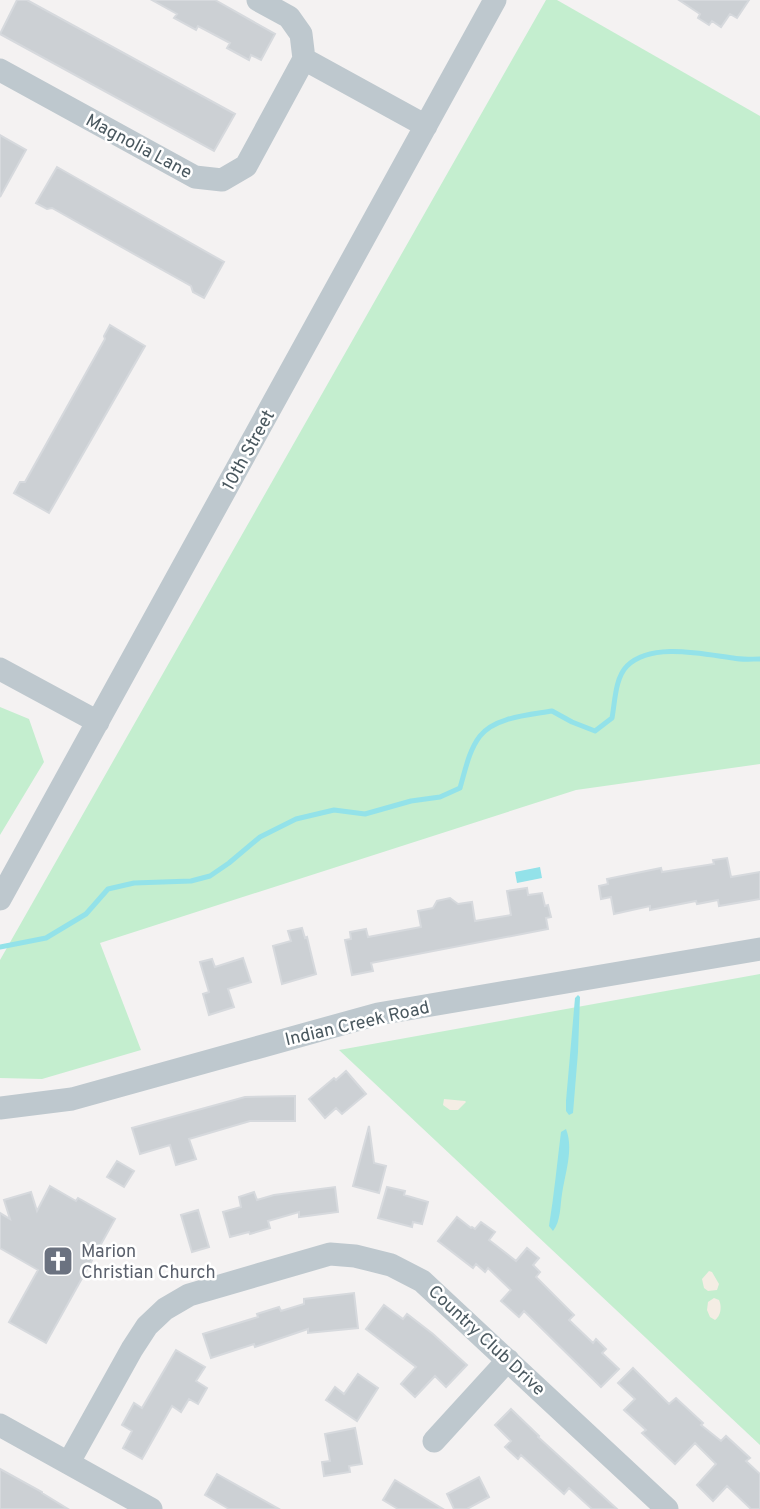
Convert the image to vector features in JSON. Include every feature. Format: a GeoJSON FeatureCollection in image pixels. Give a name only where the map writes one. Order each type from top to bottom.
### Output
{"type":"FeatureCollection","features":[{"type":"Feature","properties":{"kind":"street"},"geometry":{"type":"LineString","coordinates":[[258,0],[289,17],[301,34],[304,58],[426,127]]}},
{"type":"Feature","properties":{"kind":"street","name":"10th Street"},"geometry":{"type":"LineString","coordinates":[[0,899],[495,0]]}},
{"type":"Feature","properties":{"kind":"street","name":"Magnolia Lane"},"geometry":{"type":"LineString","coordinates":[[0,70],[195,177],[222,180],[246,166],[304,58]]}},
{"type":"Feature","properties":{"kind":"street"},"geometry":{"type":"LineString","coordinates":[[0,669],[98,722]]}},
{"type":"Feature","properties":{"kind":"street","name":"Indian Creek Road"},"geometry":{"type":"LineString","coordinates":[[0,1108],[72,1099],[378,1014],[760,949]]}},
{"type":"Feature","properties":{"kind":"street","name":"Country Club Drive"},"geometry":{"type":"LineString","coordinates":[[69,1462],[132,1349],[147,1326],[165,1309],[189,1295],[330,1254],[355,1256],[391,1265],[422,1281],[667,1509]]}},
{"type":"Feature","properties":{"kind":"street"},"geometry":{"type":"LineString","coordinates":[[434,1441],[508,1360]]}},
{"type":"Feature","properties":{"kind":"street"},"geometry":{"type":"LineString","coordinates":[[0,1424],[151,1509]]}},
{"type":"Feature","properties":{"kind":"green space"},"geometry":{"type":"Polygon","coordinates":[[[546,0],[557,0],[760,116],[760,764],[576,790],[100,943],[141,1050],[42,1079],[0,1078],[0,960],[546,0]]]}},
{"type":"Feature","properties":{"kind":"green space"},"geometry":{"type":"Polygon","coordinates":[[[0,707],[29,719],[44,762],[0,835],[0,707]]]}},
{"type":"Feature","properties":{"kind":"green space"},"geometry":{"type":"Polygon","coordinates":[[[760,974],[760,1445],[339,1050],[760,974]]]}},
{"type":"Feature","properties":{"kind":"sand"},"geometry":{"type":"Polygon","coordinates":[[[444,1099],[466,1102],[458,1110],[450,1110],[443,1105],[444,1099]]]}},
{"type":"Feature","properties":{"kind":"sand"},"geometry":{"type":"Polygon","coordinates":[[[709,1271],[719,1284],[717,1290],[708,1291],[704,1288],[702,1279],[709,1271]]]}},
{"type":"Feature","properties":{"kind":"sand"},"geometry":{"type":"Polygon","coordinates":[[[714,1298],[719,1300],[721,1308],[715,1320],[707,1310],[708,1302],[714,1298]]]}},
{"type":"Feature","properties":{"kind":"water"},"geometry":{"type":"Polygon","coordinates":[[[540,867],[542,878],[517,883],[515,872],[540,867]]]}},
{"type":"Feature","properties":{"kind":"water"},"geometry":{"type":"Polygon","coordinates":[[[578,995],[578,1052],[573,1113],[569,1115],[566,1101],[575,998],[578,995]]]}},
{"type":"Feature","properties":{"kind":"water"},"geometry":{"type":"Polygon","coordinates":[[[566,1129],[568,1161],[559,1218],[553,1231],[549,1226],[561,1132],[566,1129]]]}},
{"type":"Feature","properties":{"kind":"building"},"geometry":{"type":"Polygon","coordinates":[[[17,0],[27,0],[235,114],[214,151],[0,34],[17,0]]]}},
{"type":"Feature","properties":{"kind":"building"},"geometry":{"type":"Polygon","coordinates":[[[152,0],[215,0],[275,34],[261,60],[251,55],[249,60],[227,48],[230,43],[198,26],[196,30],[174,18],[177,14],[152,0]]]}},
{"type":"Feature","properties":{"kind":"building"},"geometry":{"type":"Polygon","coordinates":[[[679,0],[749,0],[737,18],[730,14],[721,27],[712,21],[709,25],[698,18],[700,14],[679,0]]]}},
{"type":"Feature","properties":{"kind":"building"},"geometry":{"type":"Polygon","coordinates":[[[0,135],[26,150],[0,197],[0,135]]]}},
{"type":"Feature","properties":{"kind":"building"},"geometry":{"type":"Polygon","coordinates":[[[57,167],[224,262],[204,298],[193,292],[191,286],[52,208],[47,209],[36,203],[57,167]]]}},
{"type":"Feature","properties":{"kind":"building"},"geometry":{"type":"Polygon","coordinates":[[[110,325],[145,346],[49,513],[14,493],[20,482],[25,482],[105,339],[110,325]]]}},
{"type":"Feature","properties":{"kind":"building"},"geometry":{"type":"Polygon","coordinates":[[[727,858],[731,877],[760,872],[760,899],[719,906],[718,900],[697,904],[696,901],[650,910],[650,906],[614,914],[611,897],[601,899],[599,886],[608,884],[607,879],[661,868],[662,872],[714,864],[713,860],[727,858]]]}},
{"type":"Feature","properties":{"kind":"building"},"geometry":{"type":"Polygon","coordinates":[[[527,888],[528,895],[542,893],[551,917],[546,918],[548,929],[371,963],[373,971],[352,975],[345,940],[351,939],[350,932],[366,929],[368,937],[421,927],[418,911],[433,908],[437,901],[450,898],[458,904],[472,902],[475,921],[511,915],[507,891],[527,888]]]}},
{"type":"Feature","properties":{"kind":"building"},"geometry":{"type":"Polygon","coordinates":[[[302,928],[305,938],[307,937],[316,974],[282,984],[273,946],[291,941],[288,931],[302,928]]]}},
{"type":"Feature","properties":{"kind":"building"},"geometry":{"type":"Polygon","coordinates":[[[243,958],[251,982],[228,989],[234,1007],[209,1015],[203,994],[209,992],[200,962],[212,959],[215,967],[243,958]]]}},
{"type":"Feature","properties":{"kind":"building"},"geometry":{"type":"Polygon","coordinates":[[[346,1071],[366,1094],[342,1114],[336,1108],[325,1118],[309,1099],[346,1071]]]}},
{"type":"Feature","properties":{"kind":"building"},"geometry":{"type":"Polygon","coordinates":[[[295,1096],[295,1121],[250,1121],[189,1139],[196,1159],[176,1165],[170,1145],[140,1154],[132,1128],[245,1097],[295,1096]]]}},
{"type":"Feature","properties":{"kind":"building"},"geometry":{"type":"Polygon","coordinates":[[[369,1126],[374,1163],[386,1166],[379,1193],[353,1186],[369,1126]]]}},
{"type":"Feature","properties":{"kind":"building"},"geometry":{"type":"Polygon","coordinates":[[[117,1161],[134,1171],[124,1187],[107,1177],[117,1161]]]}},
{"type":"Feature","properties":{"kind":"building","name":"Marion Christian Church"},"geometry":{"type":"Polygon","coordinates":[[[50,1186],[115,1219],[46,1343],[9,1322],[38,1270],[0,1248],[0,1213],[10,1219],[4,1200],[31,1192],[37,1211],[50,1186]]]}},
{"type":"Feature","properties":{"kind":"building"},"geometry":{"type":"Polygon","coordinates":[[[335,1187],[338,1212],[299,1217],[299,1212],[268,1221],[270,1228],[230,1237],[223,1212],[241,1207],[239,1197],[254,1192],[257,1200],[274,1195],[335,1187]]]}},
{"type":"Feature","properties":{"kind":"building"},"geometry":{"type":"Polygon","coordinates":[[[387,1187],[405,1191],[404,1195],[428,1202],[422,1224],[413,1222],[412,1227],[378,1218],[387,1187]]]}},
{"type":"Feature","properties":{"kind":"building"},"geometry":{"type":"Polygon","coordinates":[[[198,1210],[209,1247],[192,1252],[181,1215],[198,1210]]]}},
{"type":"Feature","properties":{"kind":"building"},"geometry":{"type":"Polygon","coordinates":[[[457,1217],[471,1228],[475,1229],[481,1222],[495,1232],[489,1240],[516,1261],[527,1248],[539,1258],[533,1265],[540,1272],[536,1277],[574,1315],[569,1320],[593,1343],[596,1339],[606,1349],[602,1353],[619,1369],[601,1387],[524,1311],[519,1317],[501,1301],[511,1290],[488,1268],[485,1272],[476,1264],[473,1268],[438,1241],[457,1217]]]}},
{"type":"Feature","properties":{"kind":"building"},"geometry":{"type":"Polygon","coordinates":[[[354,1293],[358,1328],[308,1333],[308,1329],[211,1358],[203,1334],[258,1317],[257,1314],[279,1307],[281,1311],[304,1304],[304,1299],[354,1293]]]}},
{"type":"Feature","properties":{"kind":"building"},"geometry":{"type":"Polygon","coordinates":[[[384,1305],[403,1319],[407,1314],[467,1365],[446,1387],[435,1376],[415,1397],[401,1384],[416,1367],[366,1329],[384,1305]]]}},
{"type":"Feature","properties":{"kind":"building"},"geometry":{"type":"Polygon","coordinates":[[[176,1350],[205,1367],[196,1381],[207,1388],[198,1404],[189,1399],[181,1412],[172,1406],[142,1459],[123,1448],[132,1431],[122,1425],[134,1403],[142,1408],[176,1350]]]}},
{"type":"Feature","properties":{"kind":"building"},"geometry":{"type":"Polygon","coordinates":[[[633,1368],[669,1404],[676,1398],[703,1423],[701,1425],[721,1441],[726,1436],[750,1458],[746,1461],[760,1474],[760,1509],[751,1509],[727,1486],[713,1501],[697,1485],[716,1464],[695,1443],[675,1464],[642,1433],[646,1430],[624,1410],[635,1399],[618,1383],[633,1368]]]}},
{"type":"Feature","properties":{"kind":"building"},"geometry":{"type":"Polygon","coordinates":[[[358,1374],[378,1388],[357,1421],[326,1400],[335,1387],[344,1394],[358,1374]]]}},
{"type":"Feature","properties":{"kind":"building"},"geometry":{"type":"Polygon","coordinates":[[[511,1409],[617,1509],[592,1509],[569,1488],[564,1494],[521,1455],[518,1459],[505,1447],[511,1441],[495,1425],[511,1409]]]}},
{"type":"Feature","properties":{"kind":"building"},"geometry":{"type":"Polygon","coordinates":[[[355,1428],[362,1464],[349,1466],[350,1472],[324,1476],[322,1462],[330,1461],[325,1434],[355,1428]]]}},
{"type":"Feature","properties":{"kind":"building"},"geometry":{"type":"Polygon","coordinates":[[[0,1469],[42,1492],[68,1509],[0,1509],[0,1469]]]}},
{"type":"Feature","properties":{"kind":"building"},"geometry":{"type":"Polygon","coordinates":[[[217,1474],[279,1509],[229,1509],[205,1495],[217,1474]]]}},
{"type":"Feature","properties":{"kind":"building"},"geometry":{"type":"Polygon","coordinates":[[[479,1477],[489,1497],[467,1509],[454,1509],[447,1494],[479,1477]]]}},
{"type":"Feature","properties":{"kind":"building"},"geometry":{"type":"Polygon","coordinates":[[[395,1480],[443,1509],[398,1509],[383,1500],[395,1480]]]}},
{"type":"Feature","properties":{"kind":"waterway"},"geometry":{"type":"LineString","coordinates":[[0,947],[46,938],[86,914],[108,889],[134,883],[191,881],[210,876],[260,837],[296,819],[334,810],[365,814],[411,801],[440,797],[460,788],[476,742],[486,730],[503,721],[552,711],[595,731],[612,718],[616,690],[623,671],[637,659],[649,654],[678,651],[760,659]]}},
{"type":"Feature","properties":{"kind":"place","name":"Marion Christian Church"},"geometry":{"type":"Point","coordinates":[58,1261]}}]}
